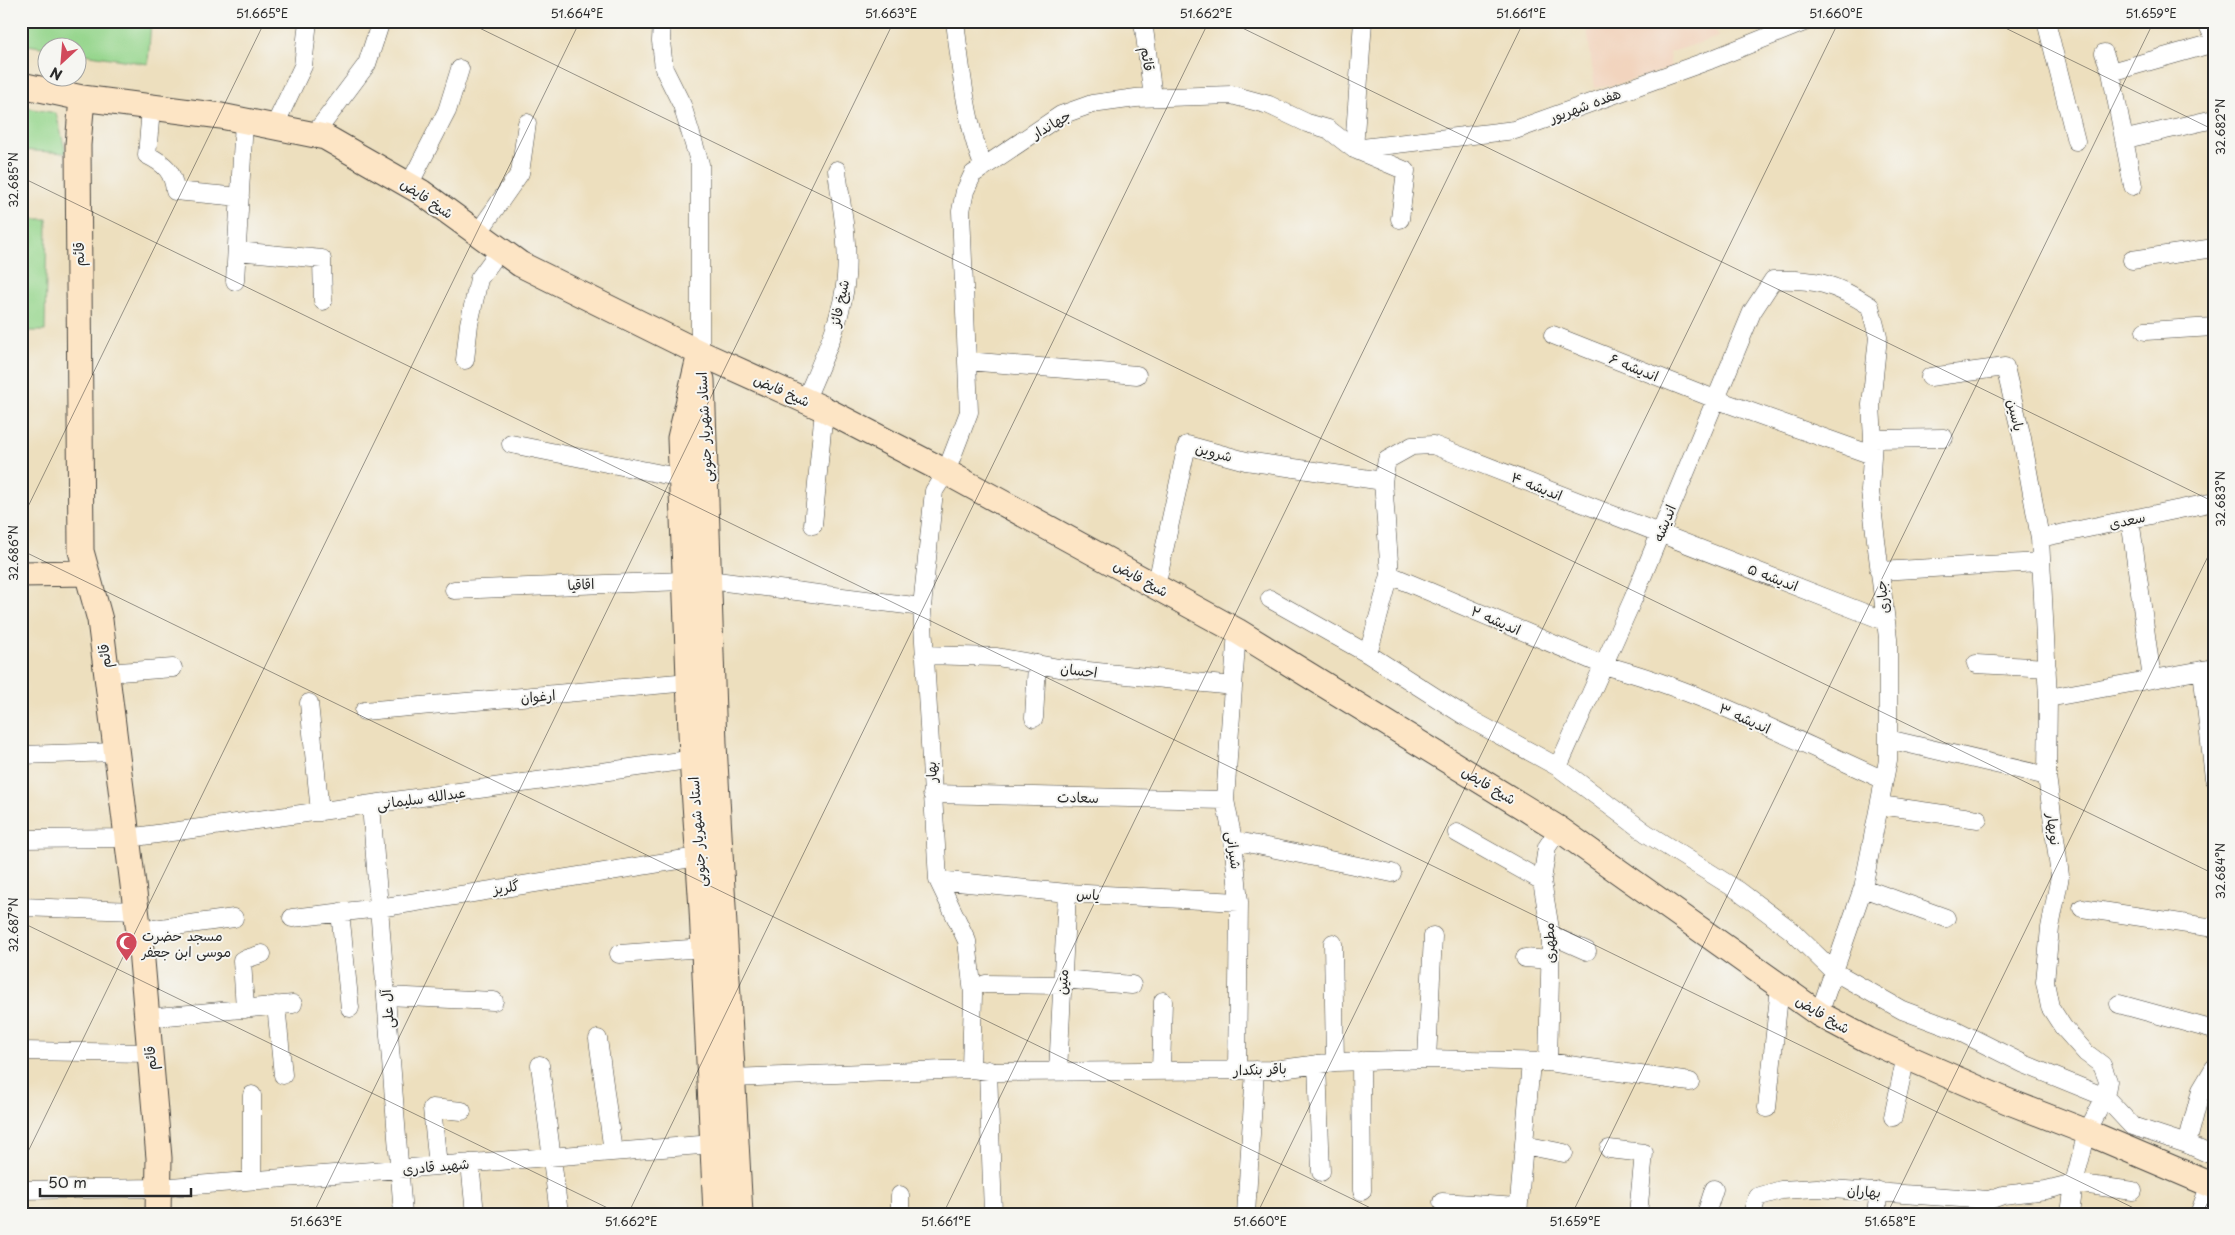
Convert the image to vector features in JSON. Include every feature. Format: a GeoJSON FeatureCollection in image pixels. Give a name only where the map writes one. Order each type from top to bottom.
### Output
{"type":"FeatureCollection","features":[{"type":"Feature","properties":{"kind":"street"},"geometry":{"type":"LineString","coordinates":[[274,127],[303,66],[308,21]]}},
{"type":"Feature","properties":{"kind":"street"},"geometry":{"type":"LineString","coordinates":[[314,135],[367,64],[381,21]]}},
{"type":"Feature","properties":{"kind":"street"},"geometry":{"type":"LineString","coordinates":[[662,21],[661,41],[664,69],[682,105],[700,164],[700,353]]}},
{"type":"Feature","properties":{"kind":"street"},"geometry":{"type":"LineString","coordinates":[[956,21],[959,58],[977,151],[984,167]]}},
{"type":"Feature","properties":{"kind":"street","name":"قائم"},"geometry":{"type":"LineString","coordinates":[[1143,21],[1153,97]]}},
{"type":"Feature","properties":{"kind":"street"},"geometry":{"type":"LineString","coordinates":[[1354,149],[1363,21]]}},
{"type":"Feature","properties":{"kind":"street","name":"هفده شهریور"},"geometry":{"type":"LineString","coordinates":[[1354,149],[1515,130],[1710,60],[1807,21]]}},
{"type":"Feature","properties":{"kind":"street"},"geometry":{"type":"LineString","coordinates":[[2046,21],[2076,141]]}},
{"type":"Feature","properties":{"kind":"street"},"geometry":{"type":"LineString","coordinates":[[2206,21],[2214,38]]}},
{"type":"Feature","properties":{"kind":"street"},"geometry":{"type":"LineString","coordinates":[[2111,72],[2214,43]]}},
{"type":"Feature","properties":{"kind":"street"},"geometry":{"type":"LineString","coordinates":[[2104,53],[2111,72],[2126,139],[2133,186]]}},
{"type":"Feature","properties":{"kind":"street"},"geometry":{"type":"LineString","coordinates":[[409,185],[448,111],[460,70]]}},
{"type":"Feature","properties":{"kind":"street","name":"شیخ فایض"},"geometry":{"type":"LineString","coordinates":[[21,85],[82,98],[244,121],[325,137],[409,185],[520,264],[700,353],[815,405],[946,472],[1237,631],[1559,829],[1819,1014],[1868,1040],[2008,1101],[2212,1185]]}},
{"type":"Feature","properties":{"kind":"street","name":"جهاندار"},"geometry":{"type":"LineString","coordinates":[[946,472],[969,412],[961,211],[966,191],[973,174],[1060,115],[1092,104],[1153,97],[1232,95],[1260,102],[1307,123],[1328,129],[1354,149],[1406,171],[1400,219]]}},
{"type":"Feature","properties":{"kind":"street","name":"قائم"},"geometry":{"type":"LineString","coordinates":[[82,98],[78,145],[79,472],[82,551],[100,620],[128,838],[147,1018],[159,1158],[158,1214]]}},
{"type":"Feature","properties":{"kind":"street"},"geometry":{"type":"LineString","coordinates":[[151,108],[147,155],[163,163],[173,176],[175,191],[240,197]]}},
{"type":"Feature","properties":{"kind":"street"},"geometry":{"type":"LineString","coordinates":[[2126,139],[2214,119]]}},
{"type":"Feature","properties":{"kind":"street"},"geometry":{"type":"LineString","coordinates":[[236,281],[244,121]]}},
{"type":"Feature","properties":{"kind":"street"},"geometry":{"type":"LineString","coordinates":[[478,233],[520,174],[527,123]]}},
{"type":"Feature","properties":{"kind":"street","name":"شیخ فائز"},"geometry":{"type":"LineString","coordinates":[[813,525],[815,405],[846,278],[844,227],[837,170]]}},
{"type":"Feature","properties":{"kind":"street"},"geometry":{"type":"LineString","coordinates":[[2132,260],[2214,248]]}},
{"type":"Feature","properties":{"kind":"street"},"geometry":{"type":"LineString","coordinates":[[465,360],[468,324],[478,279],[500,250]]}},
{"type":"Feature","properties":{"kind":"street"},"geometry":{"type":"LineString","coordinates":[[237,251],[322,259],[323,301]]}},
{"type":"Feature","properties":{"kind":"street","name":"جباری"},"geometry":{"type":"LineString","coordinates":[[1773,280],[1802,279],[1845,290],[1870,306],[1878,337],[1871,405],[1870,491],[1885,622],[1888,739],[1880,805],[1863,888],[1832,971],[1819,1014]]}},
{"type":"Feature","properties":{"kind":"street","name":"اندیشه"},"geometry":{"type":"LineString","coordinates":[[1558,767],[1659,535],[1752,312],[1773,280]]}},
{"type":"Feature","properties":{"kind":"street"},"geometry":{"type":"LineString","coordinates":[[2145,330],[2214,327]]}},
{"type":"Feature","properties":{"kind":"street","name":"اندیشه ۶"},"geometry":{"type":"LineString","coordinates":[[1553,335],[1715,399],[1872,447]]}},
{"type":"Feature","properties":{"kind":"street","name":"استاد شهریار جنوبی"},"geometry":{"type":"LineString","coordinates":[[698,580],[682,478],[680,438],[700,353]]}},
{"type":"Feature","properties":{"kind":"street","name":"استاد شهریار جنوبی"},"geometry":{"type":"LineString","coordinates":[[700,353],[706,483],[698,580],[704,757],[715,950],[713,1144],[716,1214]]}},
{"type":"Feature","properties":{"kind":"street"},"geometry":{"type":"LineString","coordinates":[[967,361],[1137,375]]}},
{"type":"Feature","properties":{"kind":"street","name":"یاسین"},"geometry":{"type":"LineString","coordinates":[[1930,377],[2005,367],[2022,438],[2040,538]]}},
{"type":"Feature","properties":{"kind":"street"},"geometry":{"type":"LineString","coordinates":[[1872,447],[1944,438]]}},
{"type":"Feature","properties":{"kind":"street"},"geometry":{"type":"LineString","coordinates":[[511,444],[706,483]]}},
{"type":"Feature","properties":{"kind":"street","name":"شروین"},"geometry":{"type":"LineString","coordinates":[[1156,587],[1187,445],[1246,461],[1383,481]]}},
{"type":"Feature","properties":{"kind":"street","name":"اندیشه ۴"},"geometry":{"type":"LineString","coordinates":[[1383,481],[1387,460],[1412,446],[1433,445],[1659,535]]}},
{"type":"Feature","properties":{"kind":"street","name":"بهار"},"geometry":{"type":"LineString","coordinates":[[946,472],[934,491],[922,607],[924,655],[938,880],[967,941],[980,1070]]}},
{"type":"Feature","properties":{"kind":"street"},"geometry":{"type":"LineString","coordinates":[[1368,654],[1390,575],[1383,481]]}},
{"type":"Feature","properties":{"kind":"street","name":"سعدی"},"geometry":{"type":"LineString","coordinates":[[2040,538],[2214,502]]}},
{"type":"Feature","properties":{"kind":"street"},"geometry":{"type":"LineString","coordinates":[[2130,520],[2152,679]]}},
{"type":"Feature","properties":{"kind":"street","name":"اندیشه ۵"},"geometry":{"type":"LineString","coordinates":[[1659,535],[1885,622]]}},
{"type":"Feature","properties":{"kind":"street","name":"نوبهار"},"geometry":{"type":"LineString","coordinates":[[2040,538],[2048,698],[2047,776],[2060,876],[2050,928],[2045,982],[2050,1008],[2063,1027],[2086,1053],[2102,1065],[2108,1081],[2105,1097]]}},
{"type":"Feature","properties":{"kind":"street"},"geometry":{"type":"LineString","coordinates":[[1879,571],[2041,562]]}},
{"type":"Feature","properties":{"kind":"street"},"geometry":{"type":"LineString","coordinates":[[21,574],[88,573]]}},
{"type":"Feature","properties":{"kind":"street","name":"اندیشه ۲"},"geometry":{"type":"LineString","coordinates":[[1390,575],[1603,665]]}},
{"type":"Feature","properties":{"kind":"street","name":"اقاقیا"},"geometry":{"type":"LineString","coordinates":[[454,590],[698,580],[922,607]]}},
{"type":"Feature","properties":{"kind":"street"},"geometry":{"type":"LineString","coordinates":[[1270,599],[1368,654],[1468,718],[1558,767],[1646,833],[1739,891],[1792,931],[1832,971],[1902,1010],[1956,1030],[2024,1064],[2105,1097],[2132,1126],[2187,1144],[2214,1156]]}},
{"type":"Feature","properties":{"kind":"street","name":"شیرانی"},"geometry":{"type":"LineString","coordinates":[[1237,631],[1225,800],[1234,840],[1239,902],[1237,1070]]}},
{"type":"Feature","properties":{"kind":"street","name":"احسان"},"geometry":{"type":"LineString","coordinates":[[924,655],[998,657],[1037,664],[1233,686]]}},
{"type":"Feature","properties":{"kind":"street"},"geometry":{"type":"LineString","coordinates":[[1034,718],[1037,664]]}},
{"type":"Feature","properties":{"kind":"street"},"geometry":{"type":"LineString","coordinates":[[1976,664],[2047,668]]}},
{"type":"Feature","properties":{"kind":"street","name":"اندیشه ۳"},"geometry":{"type":"LineString","coordinates":[[1603,665],[1636,674],[1702,699],[1884,780]]}},
{"type":"Feature","properties":{"kind":"street"},"geometry":{"type":"LineString","coordinates":[[106,673],[172,668]]}},
{"type":"Feature","properties":{"kind":"street"},"geometry":{"type":"LineString","coordinates":[[2048,698],[2208,669],[2214,778]]}},
{"type":"Feature","properties":{"kind":"street","name":"ارغوان"},"geometry":{"type":"LineString","coordinates":[[364,712],[701,681]]}},
{"type":"Feature","properties":{"kind":"street"},"geometry":{"type":"LineString","coordinates":[[309,704],[320,812]]}},
{"type":"Feature","properties":{"kind":"street"},"geometry":{"type":"LineString","coordinates":[[1888,739],[2047,776]]}},
{"type":"Feature","properties":{"kind":"street"},"geometry":{"type":"LineString","coordinates":[[21,755],[116,752]]}},
{"type":"Feature","properties":{"kind":"street","name":"عبدالله سلیمانی"},"geometry":{"type":"LineString","coordinates":[[21,839],[128,838],[704,757]]}},
{"type":"Feature","properties":{"kind":"street","name":"سعادت"},"geometry":{"type":"LineString","coordinates":[[932,794],[1225,800]]}},
{"type":"Feature","properties":{"kind":"street","name":"آل علی"},"geometry":{"type":"LineString","coordinates":[[371,805],[403,1214]]}},
{"type":"Feature","properties":{"kind":"street"},"geometry":{"type":"LineString","coordinates":[[1880,805],[1978,819]]}},
{"type":"Feature","properties":{"kind":"street","name":"مطهری"},"geometry":{"type":"LineString","coordinates":[[1518,1210],[1524,1145],[1539,1062],[1550,960],[1551,935],[1542,881],[1547,847],[1559,829]]}},
{"type":"Feature","properties":{"kind":"street"},"geometry":{"type":"LineString","coordinates":[[1457,834],[1542,881]]}},
{"type":"Feature","properties":{"kind":"street"},"geometry":{"type":"LineString","coordinates":[[1234,840],[1392,873]]}},
{"type":"Feature","properties":{"kind":"street","name":"گلریز"},"geometry":{"type":"LineString","coordinates":[[292,918],[379,908],[710,855]]}},
{"type":"Feature","properties":{"kind":"street","name":"یاس"},"geometry":{"type":"LineString","coordinates":[[938,880],[1068,893],[1239,902]]}},
{"type":"Feature","properties":{"kind":"street"},"geometry":{"type":"LineString","coordinates":[[1863,888],[1946,918]]}},
{"type":"Feature","properties":{"kind":"street","name":"متین"},"geometry":{"type":"LineString","coordinates":[[1058,1072],[1068,893]]}},
{"type":"Feature","properties":{"kind":"street"},"geometry":{"type":"LineString","coordinates":[[21,907],[137,921],[234,918]]}},
{"type":"Feature","properties":{"kind":"street"},"geometry":{"type":"LineString","coordinates":[[2082,908],[2214,928]]}},
{"type":"Feature","properties":{"kind":"street"},"geometry":{"type":"LineString","coordinates":[[340,912],[350,1008]]}},
{"type":"Feature","properties":{"kind":"street"},"geometry":{"type":"LineString","coordinates":[[1551,935],[1587,951]]}},
{"type":"Feature","properties":{"kind":"street"},"geometry":{"type":"LineString","coordinates":[[1427,1059],[1433,936]]}},
{"type":"Feature","properties":{"kind":"street"},"geometry":{"type":"LineString","coordinates":[[1333,943],[1335,1062]]}},
{"type":"Feature","properties":{"kind":"street"},"geometry":{"type":"LineString","coordinates":[[619,954],[715,950]]}},
{"type":"Feature","properties":{"kind":"street","name":"استاد شهریار جنوبی"},"geometry":{"type":"LineString","coordinates":[[715,950],[732,1078],[740,1214]]}},
{"type":"Feature","properties":{"kind":"street"},"geometry":{"type":"LineString","coordinates":[[245,1009],[242,960],[262,954]]}},
{"type":"Feature","properties":{"kind":"street"},"geometry":{"type":"LineString","coordinates":[[1525,958],[1550,960]]}},
{"type":"Feature","properties":{"kind":"street"},"geometry":{"type":"LineString","coordinates":[[984,984],[1062,982],[1132,985]]}},
{"type":"Feature","properties":{"kind":"street"},"geometry":{"type":"LineString","coordinates":[[1767,1108],[1780,987]]}},
{"type":"Feature","properties":{"kind":"street"},"geometry":{"type":"LineString","coordinates":[[386,996],[494,1001]]}},
{"type":"Feature","properties":{"kind":"street"},"geometry":{"type":"LineString","coordinates":[[1161,1071],[1163,1001]]}},
{"type":"Feature","properties":{"kind":"street"},"geometry":{"type":"LineString","coordinates":[[147,1018],[285,1004],[283,1075]]}},
{"type":"Feature","properties":{"kind":"street"},"geometry":{"type":"LineString","coordinates":[[2120,1004],[2214,1030]]}},
{"type":"Feature","properties":{"kind":"street"},"geometry":{"type":"LineString","coordinates":[[598,1039],[613,1152]]}},
{"type":"Feature","properties":{"kind":"street"},"geometry":{"type":"LineString","coordinates":[[21,1051],[150,1053]]}},
{"type":"Feature","properties":{"kind":"street"},"geometry":{"type":"LineString","coordinates":[[1893,1118],[1906,1056]]}},
{"type":"Feature","properties":{"kind":"street","name":"باقر بنکدار"},"geometry":{"type":"LineString","coordinates":[[732,1078],[980,1070],[1058,1072],[1255,1070],[1335,1062],[1427,1059],[1539,1062],[1690,1082]]}},
{"type":"Feature","properties":{"kind":"street"},"geometry":{"type":"LineString","coordinates":[[1361,1061],[1362,1191]]}},
{"type":"Feature","properties":{"kind":"street"},"geometry":{"type":"LineString","coordinates":[[1317,1064],[1321,1172]]}},
{"type":"Feature","properties":{"kind":"street"},"geometry":{"type":"LineString","coordinates":[[540,1065],[559,1214]]}},
{"type":"Feature","properties":{"kind":"street"},"geometry":{"type":"LineString","coordinates":[[2187,1144],[2201,1090],[2214,1068]]}},
{"type":"Feature","properties":{"kind":"street"},"geometry":{"type":"LineString","coordinates":[[980,1070],[993,1214]]}},
{"type":"Feature","properties":{"kind":"street"},"geometry":{"type":"LineString","coordinates":[[1246,1214],[1255,1070]]}},
{"type":"Feature","properties":{"kind":"street"},"geometry":{"type":"LineString","coordinates":[[252,1095],[252,1180]]}},
{"type":"Feature","properties":{"kind":"street"},"geometry":{"type":"LineString","coordinates":[[2070,1214],[2074,1183],[2087,1132],[2105,1097]]}},
{"type":"Feature","properties":{"kind":"street"},"geometry":{"type":"LineString","coordinates":[[438,1166],[432,1108],[462,1111]]}},
{"type":"Feature","properties":{"kind":"street","name":"شهید قادری"},"geometry":{"type":"LineString","coordinates":[[21,1190],[158,1188],[713,1144]]}},
{"type":"Feature","properties":{"kind":"street"},"geometry":{"type":"LineString","coordinates":[[1524,1145],[1564,1153]]}},
{"type":"Feature","properties":{"kind":"street"},"geometry":{"type":"LineString","coordinates":[[1609,1149],[1644,1153],[1638,1214]]}},
{"type":"Feature","properties":{"kind":"street"},"geometry":{"type":"LineString","coordinates":[[470,1163],[475,1214]]}},
{"type":"Feature","properties":{"kind":"street"},"geometry":{"type":"LineString","coordinates":[[2074,1183],[2133,1191]]}},
{"type":"Feature","properties":{"kind":"street","name":"بهاران"},"geometry":{"type":"LineString","coordinates":[[1752,1214],[1757,1198],[1781,1190],[1817,1188],[1990,1200],[2002,1195],[2046,1190],[2074,1183]]}},
{"type":"Feature","properties":{"kind":"street"},"geometry":{"type":"LineString","coordinates":[[2199,1214],[2212,1185]]}},
{"type":"Feature","properties":{"kind":"street"},"geometry":{"type":"LineString","coordinates":[[1706,1214],[1714,1189]]}},
{"type":"Feature","properties":{"kind":"street"},"geometry":{"type":"LineString","coordinates":[[1876,1214],[1879,1191]]}},
{"type":"Feature","properties":{"kind":"street"},"geometry":{"type":"LineString","coordinates":[[900,1194],[900,1214]]}},
{"type":"Feature","properties":{"kind":"street"},"geometry":{"type":"LineString","coordinates":[[1978,1214],[1990,1200]]}},
{"type":"Feature","properties":{"kind":"street"},"geometry":{"type":"LineString","coordinates":[[1442,1202],[1518,1210]]}},
{"type":"Feature","properties":{"kind":"shaded area"},"geometry":{"type":"Polygon","coordinates":[[[1586,21],[1712,21],[1718,37],[1669,53],[1671,68],[1616,85],[1595,88],[1586,21]]]}},
{"type":"Feature","properties":{"kind":"green space"},"geometry":{"type":"Polygon","coordinates":[[[21,21],[151,21],[148,64],[88,55],[88,38],[38,38],[38,47],[21,44],[21,21]]]}},
{"type":"Feature","properties":{"kind":"green space"},"geometry":{"type":"Polygon","coordinates":[[[21,107],[56,113],[66,153],[21,150],[21,107]]]}},
{"type":"Feature","properties":{"kind":"green space"},"geometry":{"type":"Polygon","coordinates":[[[21,219],[47,219],[45,331],[21,331],[21,219]]]}},
{"type":"Feature","properties":{"kind":"place","name":"مسجد حضرت موسی ابن جعفر"},"geometry":{"type":"Point","coordinates":[126,962]}}]}
